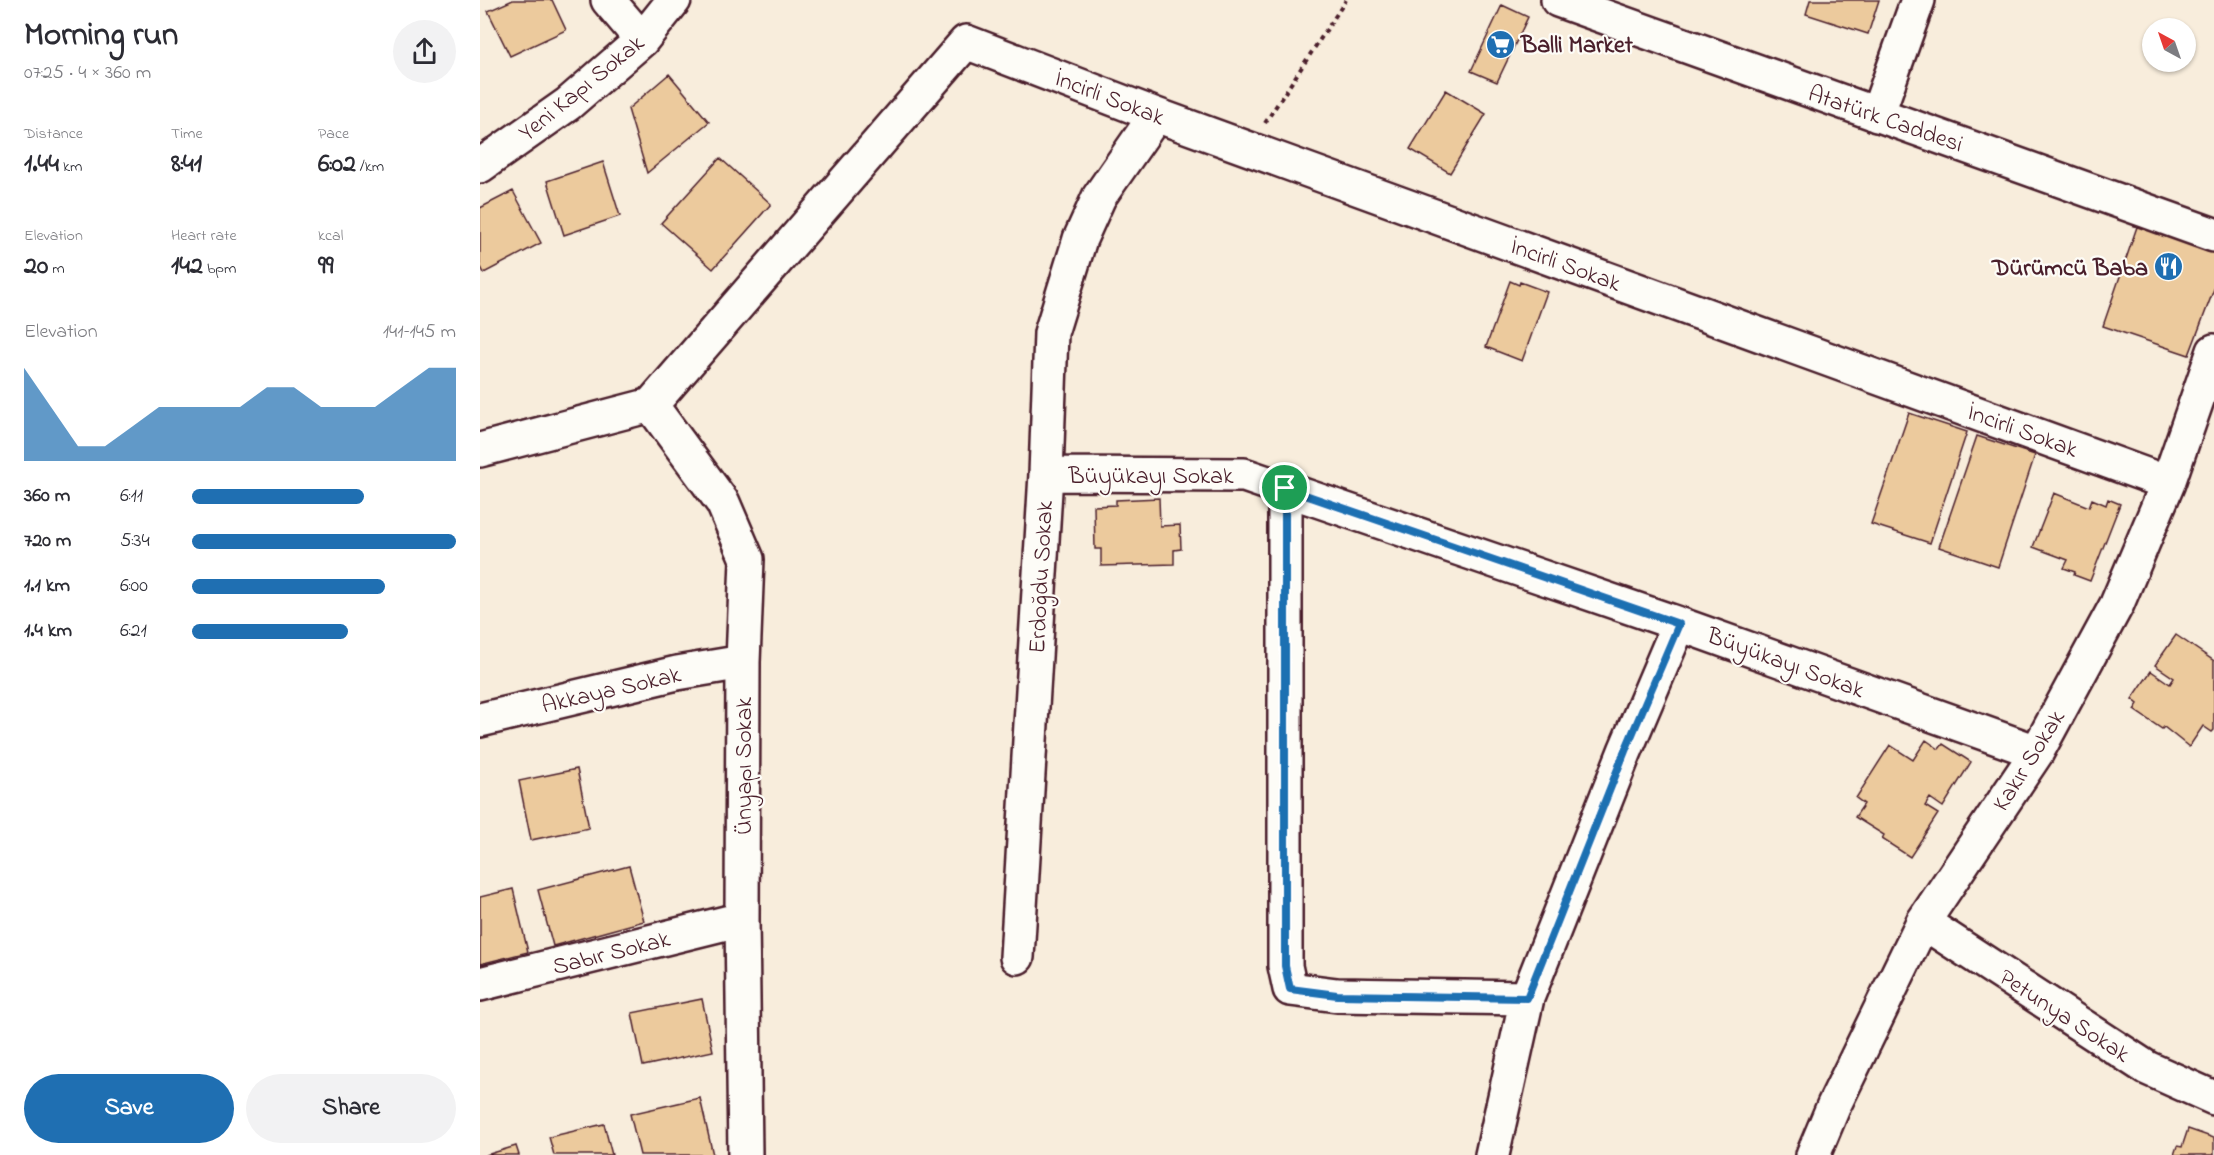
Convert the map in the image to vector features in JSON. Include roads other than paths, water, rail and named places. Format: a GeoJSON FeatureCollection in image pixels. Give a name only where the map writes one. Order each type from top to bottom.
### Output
{"type":"FeatureCollection","features":[{"type":"Feature","properties":{"kind":"street"},"geometry":{"type":"LineString","coordinates":[[609,0],[642,40]]}},
{"type":"Feature","properties":{"kind":"street","name":"Yeni Kapı Sokak"},"geometry":{"type":"LineString","coordinates":[[480,166],[568,104],[642,40],[674,0]]}},
{"type":"Feature","properties":{"kind":"street","name":"Atatürk Caddesi"},"geometry":{"type":"LineString","coordinates":[[1558,0],[2214,235]]}},
{"type":"Feature","properties":{"kind":"street"},"geometry":{"type":"LineString","coordinates":[[1877,115],[1918,0]]}},
{"type":"Feature","properties":{"kind":"street","name":"İncirli Sokak"},"geometry":{"type":"LineString","coordinates":[[651,405],[966,42],[1156,116],[2168,483]]}},
{"type":"Feature","properties":{"kind":"street","name":"Erdoğdu Sokak"},"geometry":{"type":"LineString","coordinates":[[1017,957],[1046,474],[1051,333],[1080,240],[1099,197],[1156,116]]}},
{"type":"Feature","properties":{"kind":"street","name":"Kakır Sokak"},"geometry":{"type":"LineString","coordinates":[[1813,1155],[1834,1105],[1923,922],[2037,752],[2117,604],[2168,483],[2214,351]]}},
{"type":"Feature","properties":{"kind":"street"},"geometry":{"type":"LineString","coordinates":[[480,450],[651,405]]}},
{"type":"Feature","properties":{"kind":"street","name":"Ünyapı Sokak"},"geometry":{"type":"LineString","coordinates":[[651,405],[723,503],[747,559],[743,662],[742,919],[745,1155]]}},
{"type":"Feature","properties":{"kind":"street","name":"Büyükayı Sokak"},"geometry":{"type":"LineString","coordinates":[[1046,474],[1244,475],[1679,624],[2037,752]]}},
{"type":"Feature","properties":{"kind":"street"},"geometry":{"type":"LineString","coordinates":[[1285,488],[1285,966],[1290,989],[1337,995],[1527,998]]}},
{"type":"Feature","properties":{"kind":"street"},"geometry":{"type":"LineString","coordinates":[[1492,1155],[1527,998],[1679,624]]}},
{"type":"Feature","properties":{"kind":"street","name":"Akkaya Sokak"},"geometry":{"type":"LineString","coordinates":[[480,720],[677,674],[743,662]]}},
{"type":"Feature","properties":{"kind":"street","name":"Sabır Sokak"},"geometry":{"type":"LineString","coordinates":[[480,984],[742,919]]}},
{"type":"Feature","properties":{"kind":"street","name":"Petunya Sokak"},"geometry":{"type":"LineString","coordinates":[[1923,922],[2147,1068],[2214,1098]]}},
{"type":"Feature","properties":{"kind":"place","name":"Balli Market"},"geometry":{"type":"Point","coordinates":[1500,44]}},
{"type":"Feature","properties":{"kind":"place","name":"Dürümcü Baba"},"geometry":{"type":"Point","coordinates":[2169,267]}}]}
